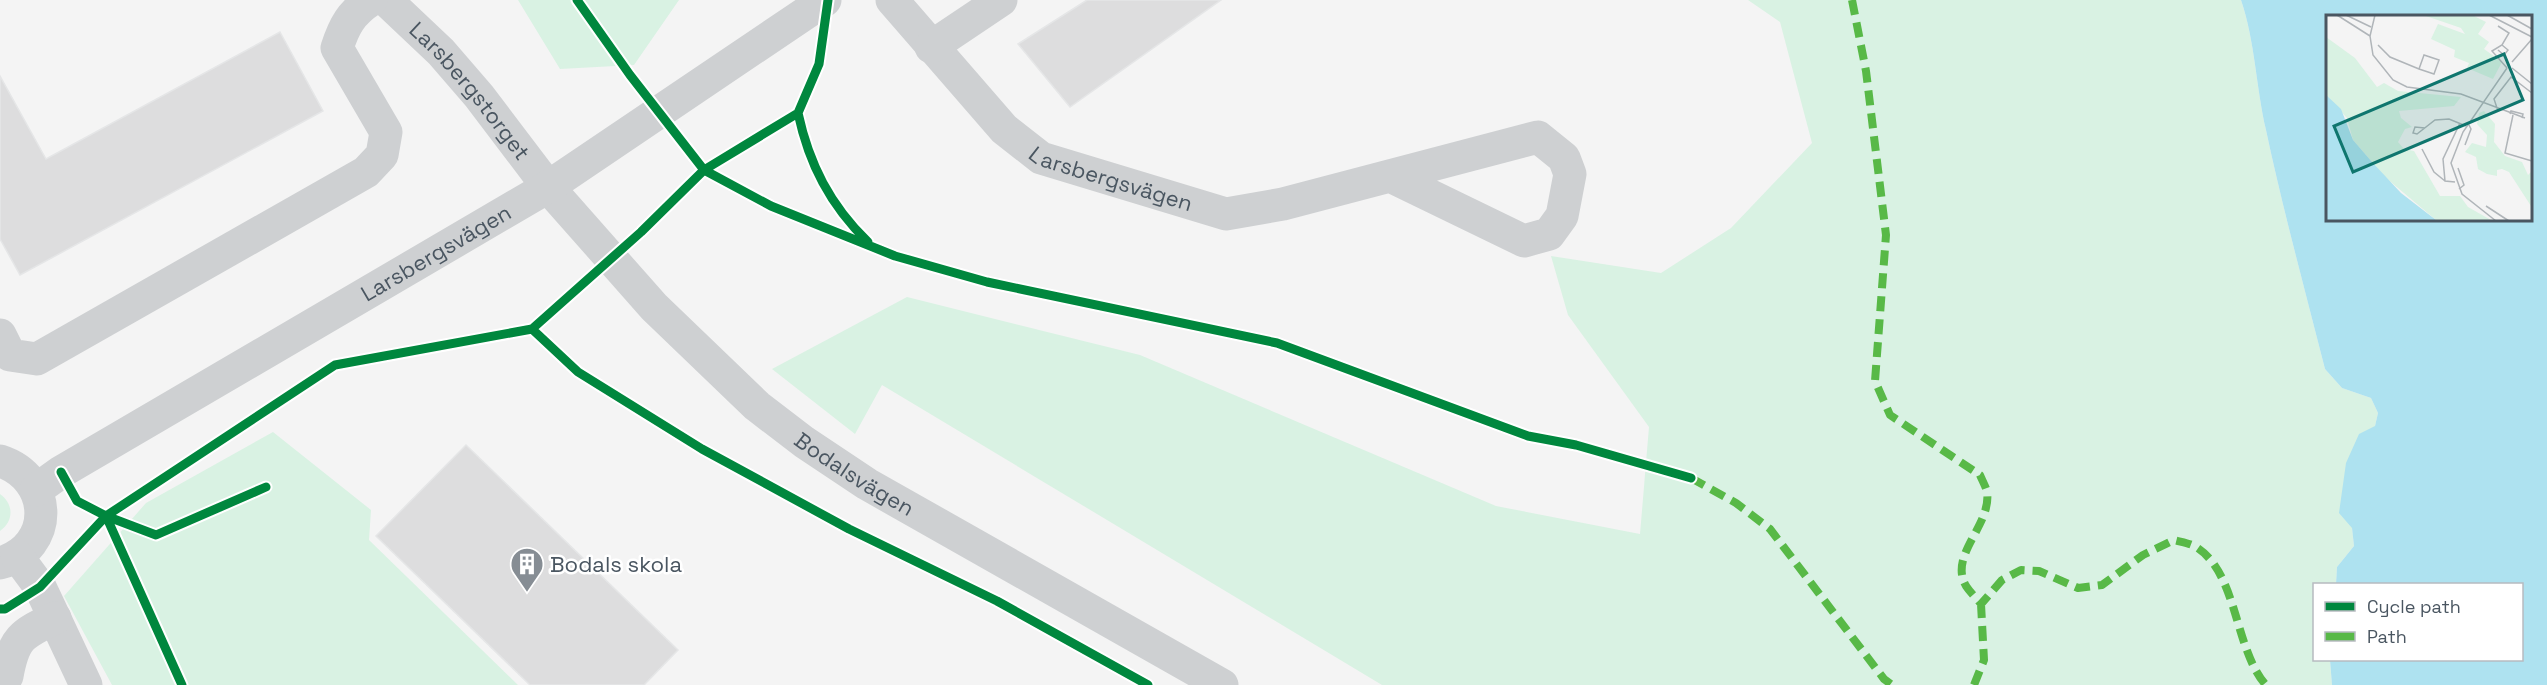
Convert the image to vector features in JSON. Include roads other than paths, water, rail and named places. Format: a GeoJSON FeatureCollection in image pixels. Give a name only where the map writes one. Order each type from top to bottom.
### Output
{"type":"FeatureCollection","features":[{"type":"Feature","properties":{"kind":"street"},"geometry":{"type":"LineString","coordinates":[[0,335],[10,355],[37,359],[366,172],[382,156],[386,132],[337,48],[344,25],[358,8],[371,0]]}},
{"type":"Feature","properties":{"kind":"street","name":"Larsbergstorget"},"geometry":{"type":"LineString","coordinates":[[386,0],[441,52],[479,96],[549,187]]}},
{"type":"Feature","properties":{"kind":"street","name":"Larsbergsvägen"},"geometry":{"type":"LineString","coordinates":[[36,490],[61,472],[549,187],[825,0]]}},
{"type":"Feature","properties":{"kind":"street","name":"Larsbergsvägen"},"geometry":{"type":"LineString","coordinates":[[892,0],[1004,129],[1041,158],[1226,214],[1283,204],[1538,137],[1564,158],[1570,174],[1562,216],[1549,234],[1524,241],[1392,177]]}},
{"type":"Feature","properties":{"kind":"street"},"geometry":{"type":"LineString","coordinates":[[931,47],[1001,0]]}},
{"type":"Feature","properties":{"kind":"street","name":"Bodalsvägen"},"geometry":{"type":"LineString","coordinates":[[549,187],[654,307],[757,406],[804,442],[867,484],[1222,685]]}},
{"type":"Feature","properties":{"kind":"street"},"geometry":{"type":"LineString","coordinates":[[0,461],[21,471],[36,490],[40,505],[40,522],[30,544],[9,559],[40,587],[86,685]]}},
{"type":"Feature","properties":{"kind":"street"},"geometry":{"type":"LineString","coordinates":[[6,680],[10,660],[24,634],[55,618]]}},
{"type":"Feature","properties":{"kind":"water"},"geometry":{"type":"Polygon","coordinates":[[[2241,0],[2547,0],[2547,685],[2332,685],[2330,661],[2523,661],[2523,583],[2336,583],[2337,567],[2354,546],[2352,528],[2339,513],[2346,463],[2359,434],[2375,426],[2378,413],[2371,398],[2342,388],[2325,369],[2273,160],[2241,0]]]}},
{"type":"Feature","properties":{"kind":"place","name":"Bodals skola"},"geometry":{"type":"Point","coordinates":[527,593]}}]}
